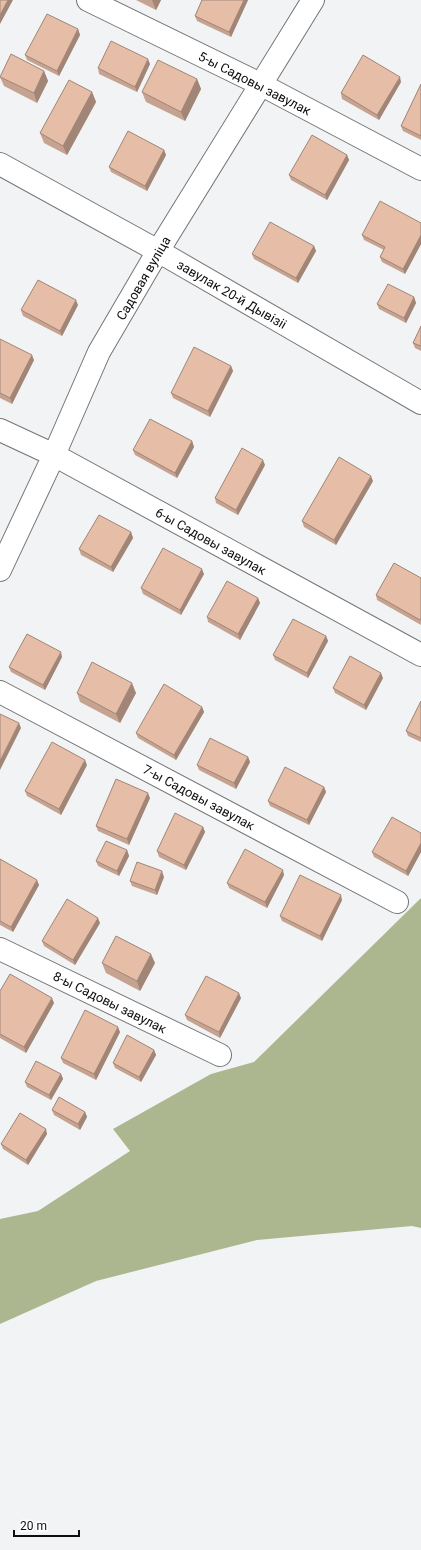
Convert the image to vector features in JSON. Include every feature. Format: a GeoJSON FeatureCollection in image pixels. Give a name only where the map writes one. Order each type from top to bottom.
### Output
{"type":"FeatureCollection","features":[{"type":"Feature","properties":{"kind":"street","name":"5-ы Садовы завулак"},"geometry":{"type":"LineString","coordinates":[[88,0],[260,84],[421,169]]}},
{"type":"Feature","properties":{"kind":"street","name":"Садовая вуліца"},"geometry":{"type":"LineString","coordinates":[[0,570],[54,455],[99,352],[158,251],[313,0]]}},
{"type":"Feature","properties":{"kind":"street","name":"завулак 20-й Дывізіі"},"geometry":{"type":"LineString","coordinates":[[0,164],[158,251],[421,403]]}},
{"type":"Feature","properties":{"kind":"street","name":"6-ы Садовы завулак"},"geometry":{"type":"LineString","coordinates":[[0,430],[54,455],[421,655]]}},
{"type":"Feature","properties":{"kind":"street","name":"7-ы Садовы завулак"},"geometry":{"type":"LineString","coordinates":[[0,692],[397,902]]}},
{"type":"Feature","properties":{"kind":"street","name":"8-ы Садовы завулак"},"geometry":{"type":"LineString","coordinates":[[0,949],[220,1055]]}},
{"type":"Feature","properties":{"kind":"green space"},"geometry":{"type":"Polygon","coordinates":[[[421,898],[421,1228],[412,1226],[257,1240],[96,1281],[0,1324],[0,1219],[38,1211],[130,1151],[113,1129],[211,1074],[254,1062],[421,898]]]}},
{"type":"Feature","properties":{"kind":"building"},"geometry":{"type":"Polygon","coordinates":[[[0,0],[8,0],[0,15],[0,0]]]}},
{"type":"Feature","properties":{"kind":"building"},"geometry":{"type":"Polygon","coordinates":[[[202,0],[244,0],[229,32],[195,16],[202,0]]]}},
{"type":"Feature","properties":{"kind":"building"},"geometry":{"type":"Polygon","coordinates":[[[47,14],[78,29],[57,71],[25,55],[47,14]]]}},
{"type":"Feature","properties":{"kind":"building"},"geometry":{"type":"Polygon","coordinates":[[[111,41],[148,59],[135,87],[98,68],[111,41]]]}},
{"type":"Feature","properties":{"kind":"building"},"geometry":{"type":"Polygon","coordinates":[[[11,54],[44,71],[34,93],[0,77],[11,54]]]}},
{"type":"Feature","properties":{"kind":"building"},"geometry":{"type":"Polygon","coordinates":[[[363,55],[400,77],[377,115],[341,93],[363,55]]]}},
{"type":"Feature","properties":{"kind":"building"},"geometry":{"type":"Polygon","coordinates":[[[158,60],[197,79],[181,112],[142,92],[158,60]]]}},
{"type":"Feature","properties":{"kind":"building"},"geometry":{"type":"Polygon","coordinates":[[[69,80],[92,92],[63,146],[40,133],[69,80]]]}},
{"type":"Feature","properties":{"kind":"building"},"geometry":{"type":"Polygon","coordinates":[[[421,84],[421,136],[401,126],[421,84]]]}},
{"type":"Feature","properties":{"kind":"building"},"geometry":{"type":"Polygon","coordinates":[[[128,131],[164,150],[145,186],[109,167],[128,131]]]}},
{"type":"Feature","properties":{"kind":"building"},"geometry":{"type":"Polygon","coordinates":[[[312,135],[347,155],[325,195],[289,175],[312,135]]]}},
{"type":"Feature","properties":{"kind":"building"},"geometry":{"type":"Polygon","coordinates":[[[380,201],[421,223],[421,235],[403,269],[380,257],[385,247],[362,235],[380,201]]]}},
{"type":"Feature","properties":{"kind":"building"},"geometry":{"type":"Polygon","coordinates":[[[270,222],[314,246],[296,278],[252,254],[270,222]]]}},
{"type":"Feature","properties":{"kind":"building"},"geometry":{"type":"Polygon","coordinates":[[[38,280],[76,300],[60,331],[21,310],[38,280]]]}},
{"type":"Feature","properties":{"kind":"building"},"geometry":{"type":"Polygon","coordinates":[[[388,284],[414,297],[404,318],[377,304],[388,284]]]}},
{"type":"Feature","properties":{"kind":"building"},"geometry":{"type":"Polygon","coordinates":[[[421,326],[421,346],[413,343],[421,326]]]}},
{"type":"Feature","properties":{"kind":"building"},"geometry":{"type":"Polygon","coordinates":[[[0,339],[32,355],[10,398],[0,393],[0,339]]]}},
{"type":"Feature","properties":{"kind":"building"},"geometry":{"type":"Polygon","coordinates":[[[194,347],[231,366],[208,411],[171,393],[194,347]]]}},
{"type":"Feature","properties":{"kind":"building"},"geometry":{"type":"Polygon","coordinates":[[[150,419],[192,441],[175,473],[133,450],[150,419]]]}},
{"type":"Feature","properties":{"kind":"building"},"geometry":{"type":"Polygon","coordinates":[[[242,448],[263,460],[236,510],[215,498],[242,448]]]}},
{"type":"Feature","properties":{"kind":"building"},"geometry":{"type":"Polygon","coordinates":[[[339,457],[371,476],[334,540],[302,521],[339,457]]]}},
{"type":"Feature","properties":{"kind":"building"},"geometry":{"type":"Polygon","coordinates":[[[99,515],[131,532],[111,567],[79,549],[99,515]]]}},
{"type":"Feature","properties":{"kind":"building"},"geometry":{"type":"Polygon","coordinates":[[[163,548],[202,569],[180,610],[141,588],[163,548]]]}},
{"type":"Feature","properties":{"kind":"building"},"geometry":{"type":"Polygon","coordinates":[[[394,563],[421,578],[420,620],[376,595],[394,563]]]}},
{"type":"Feature","properties":{"kind":"building"},"geometry":{"type":"Polygon","coordinates":[[[227,581],[258,598],[238,634],[207,617],[227,581]]]}},
{"type":"Feature","properties":{"kind":"building"},"geometry":{"type":"Polygon","coordinates":[[[293,619],[326,636],[307,673],[273,655],[293,619]]]}},
{"type":"Feature","properties":{"kind":"building"},"geometry":{"type":"Polygon","coordinates":[[[27,634],[61,652],[43,685],[9,667],[27,634]]]}},
{"type":"Feature","properties":{"kind":"building"},"geometry":{"type":"Polygon","coordinates":[[[350,656],[381,673],[364,705],[333,688],[350,656]]]}},
{"type":"Feature","properties":{"kind":"building"},"geometry":{"type":"Polygon","coordinates":[[[92,662],[132,683],[116,714],[77,693],[92,662]]]}},
{"type":"Feature","properties":{"kind":"building"},"geometry":{"type":"Polygon","coordinates":[[[164,684],[202,707],[174,755],[136,733],[164,684]]]}},
{"type":"Feature","properties":{"kind":"building"},"geometry":{"type":"Polygon","coordinates":[[[421,701],[421,738],[406,731],[421,701]]]}},
{"type":"Feature","properties":{"kind":"building"},"geometry":{"type":"Polygon","coordinates":[[[0,714],[19,723],[0,761],[0,714]]]}},
{"type":"Feature","properties":{"kind":"building"},"geometry":{"type":"Polygon","coordinates":[[[210,738],[248,757],[234,783],[197,765],[210,738]]]}},
{"type":"Feature","properties":{"kind":"building"},"geometry":{"type":"Polygon","coordinates":[[[52,742],[85,760],[59,809],[25,791],[52,742]]]}},
{"type":"Feature","properties":{"kind":"building"},"geometry":{"type":"Polygon","coordinates":[[[285,767],[324,787],[307,820],[268,801],[285,767]]]}},
{"type":"Feature","properties":{"kind":"building"},"geometry":{"type":"Polygon","coordinates":[[[116,779],[148,793],[127,839],[96,826],[116,779]]]}},
{"type":"Feature","properties":{"kind":"building"},"geometry":{"type":"Polygon","coordinates":[[[175,813],[203,827],[184,865],[157,851],[175,813]]]}},
{"type":"Feature","properties":{"kind":"building"},"geometry":{"type":"Polygon","coordinates":[[[392,817],[421,833],[421,843],[406,871],[372,852],[392,817]]]}},
{"type":"Feature","properties":{"kind":"building"},"geometry":{"type":"Polygon","coordinates":[[[106,841],[127,850],[117,871],[96,861],[106,841]]]}},
{"type":"Feature","properties":{"kind":"building"},"geometry":{"type":"Polygon","coordinates":[[[245,849],[283,870],[265,902],[227,883],[245,849]]]}},
{"type":"Feature","properties":{"kind":"building"},"geometry":{"type":"Polygon","coordinates":[[[0,859],[37,880],[11,927],[0,921],[0,859]]]}},
{"type":"Feature","properties":{"kind":"building"},"geometry":{"type":"Polygon","coordinates":[[[137,862],[162,871],[155,890],[130,881],[137,862]]]}},
{"type":"Feature","properties":{"kind":"building"},"geometry":{"type":"Polygon","coordinates":[[[300,875],[341,895],[320,936],[280,916],[300,875]]]}},
{"type":"Feature","properties":{"kind":"building"},"geometry":{"type":"Polygon","coordinates":[[[67,899],[98,918],[73,960],[42,941],[67,899]]]}},
{"type":"Feature","properties":{"kind":"building"},"geometry":{"type":"Polygon","coordinates":[[[116,936],[151,954],[137,981],[102,963],[116,936]]]}},
{"type":"Feature","properties":{"kind":"building"},"geometry":{"type":"Polygon","coordinates":[[[10,974],[52,998],[24,1047],[0,1034],[0,991],[10,974]]]}},
{"type":"Feature","properties":{"kind":"building"},"geometry":{"type":"Polygon","coordinates":[[[206,976],[239,993],[219,1032],[185,1015],[206,976]]]}},
{"type":"Feature","properties":{"kind":"building"},"geometry":{"type":"Polygon","coordinates":[[[85,1010],[118,1027],[94,1074],[61,1058],[85,1010]]]}},
{"type":"Feature","properties":{"kind":"building"},"geometry":{"type":"Polygon","coordinates":[[[127,1035],[154,1050],[139,1077],[113,1063],[127,1035]]]}},
{"type":"Feature","properties":{"kind":"building"},"geometry":{"type":"Polygon","coordinates":[[[36,1061],[61,1074],[49,1095],[25,1082],[36,1061]]]}},
{"type":"Feature","properties":{"kind":"building"},"geometry":{"type":"Polygon","coordinates":[[[59,1097],[85,1112],[78,1124],[52,1110],[59,1097]]]}},
{"type":"Feature","properties":{"kind":"building"},"geometry":{"type":"Polygon","coordinates":[[[20,1113],[46,1129],[26,1160],[1,1144],[20,1113]]]}}]}
